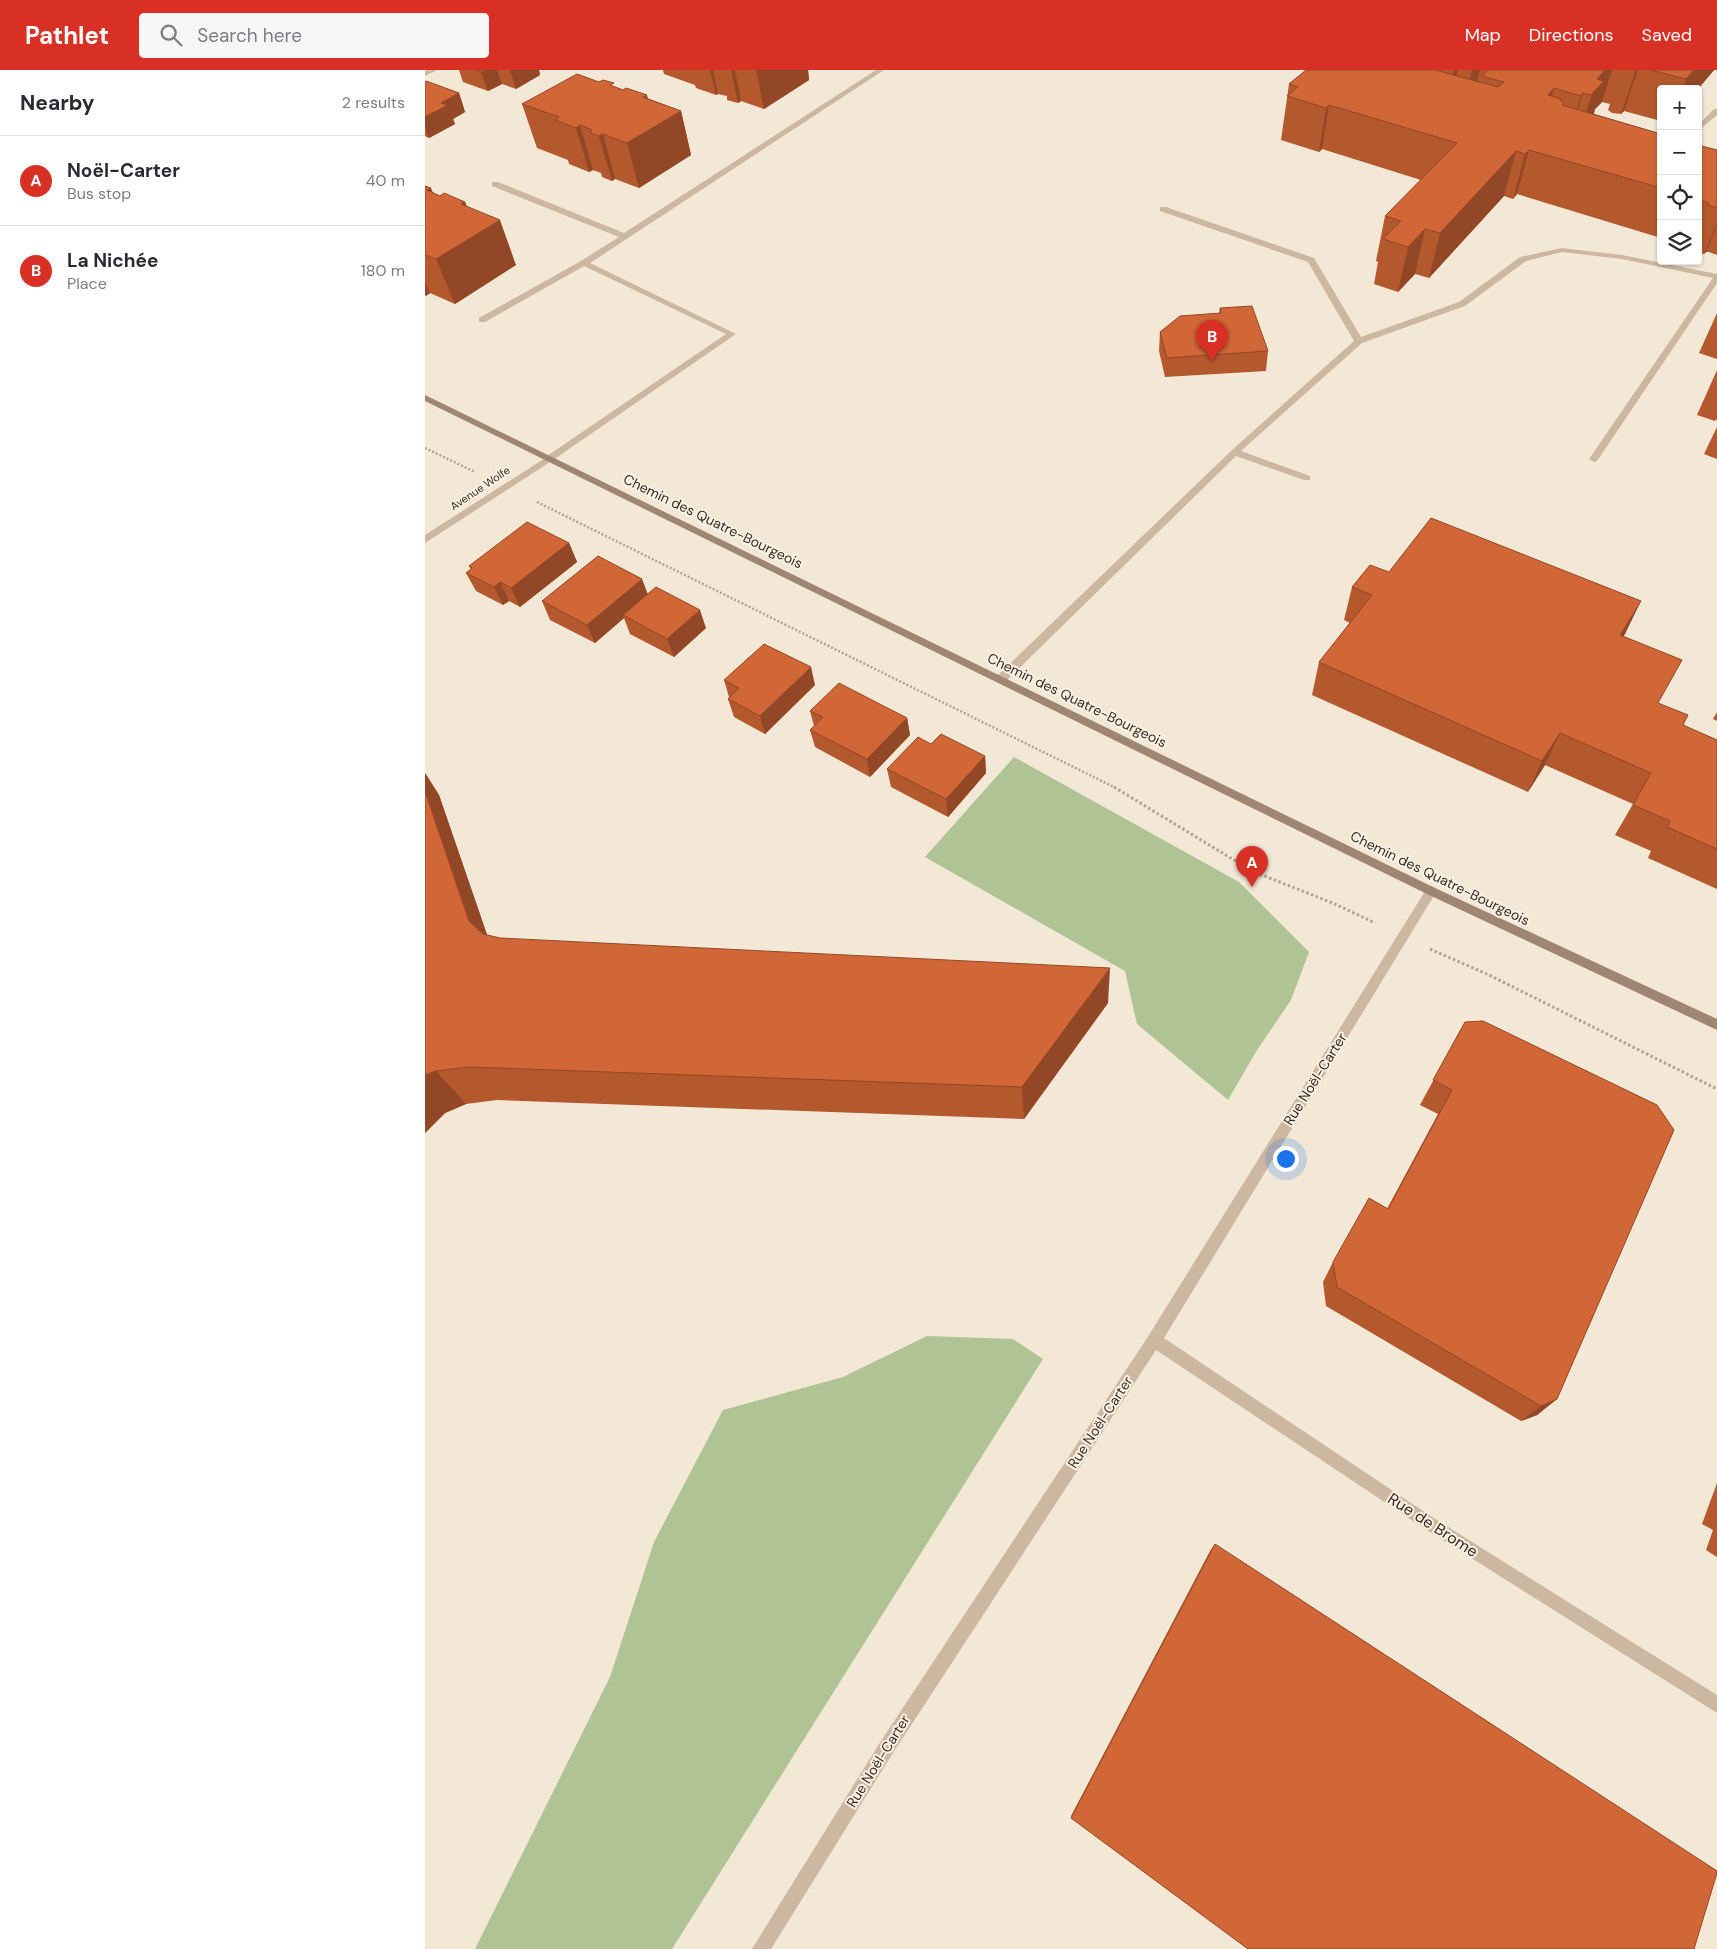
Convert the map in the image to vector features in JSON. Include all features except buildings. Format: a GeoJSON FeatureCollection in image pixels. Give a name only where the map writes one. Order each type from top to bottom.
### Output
{"type":"FeatureCollection","features":[{"type":"Feature","properties":{"kind":"main road","name":"Chemin des Quatre-Bourgeois"},"geometry":{"type":"LineString","coordinates":[[425,398],[1431,890],[1717,1025]]}},
{"type":"Feature","properties":{"kind":"street"},"geometry":{"type":"LineString","coordinates":[[425,74],[433,70]]}},
{"type":"Feature","properties":{"kind":"street"},"geometry":{"type":"LineString","coordinates":[[482,320],[584,263],[881,70]]}},
{"type":"Feature","properties":{"kind":"street"},"geometry":{"type":"LineString","coordinates":[[1702,124],[1717,111]]}},
{"type":"Feature","properties":{"kind":"street"},"geometry":{"type":"LineString","coordinates":[[495,184],[624,236]]}},
{"type":"Feature","properties":{"kind":"street"},"geometry":{"type":"LineString","coordinates":[[1163,209],[1311,260],[1359,341]]}},
{"type":"Feature","properties":{"kind":"street"},"geometry":{"type":"LineString","coordinates":[[1001,679],[1235,452],[1359,341],[1462,304],[1523,259],[1562,250],[1623,258],[1717,276],[1594,459]]}},
{"type":"Feature","properties":{"kind":"street","name":"Avenue Wolfe"},"geometry":{"type":"LineString","coordinates":[[425,540],[550,458],[732,334],[584,263]]}},
{"type":"Feature","properties":{"kind":"street"},"geometry":{"type":"LineString","coordinates":[[1235,452],[1307,478]]}},
{"type":"Feature","properties":{"kind":"street","name":"Rue Noël-Carter"},"geometry":{"type":"LineString","coordinates":[[761,1949],[890,1741],[1153,1340],[1431,890]]}},
{"type":"Feature","properties":{"kind":"street","name":"Rue de Brome"},"geometry":{"type":"LineString","coordinates":[[1153,1340],[1424,1520],[1717,1705]]}},
{"type":"Feature","properties":{"kind":"path"},"geometry":{"type":"LineString","coordinates":[[425,448],[463,466]]}},
{"type":"Feature","properties":{"kind":"path"},"geometry":{"type":"LineString","coordinates":[[545,505],[1118,789],[1252,871],[1335,904]]}},
{"type":"Feature","properties":{"kind":"path"},"geometry":{"type":"LineString","coordinates":[[1443,954],[1487,974],[1717,1089]]}},
{"type":"Feature","properties":{"kind":"green space"},"geometry":{"type":"Polygon","coordinates":[[[1014,757],[1239,882],[1309,952],[1291,1000],[1257,1050],[1228,1100],[1137,1024],[1125,971],[925,857],[1014,757]]]}},
{"type":"Feature","properties":{"kind":"green space"},"geometry":{"type":"Polygon","coordinates":[[[927,1336],[1013,1339],[1043,1359],[672,1949],[475,1949],[610,1677],[654,1542],[723,1410],[843,1377],[927,1336]]]}},
{"type":"Feature","properties":{"kind":"place","name":"La Nichée"},"geometry":{"type":"Point","coordinates":[1212,361]}},
{"type":"Feature","properties":{"kind":"place","name":"Noël-Carter"},"geometry":{"type":"Point","coordinates":[1252,887]}}]}
